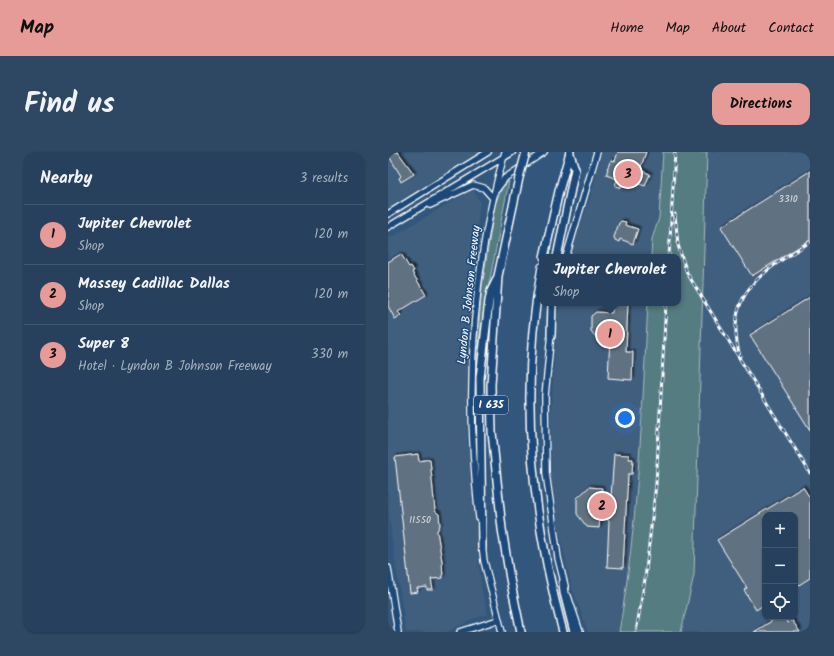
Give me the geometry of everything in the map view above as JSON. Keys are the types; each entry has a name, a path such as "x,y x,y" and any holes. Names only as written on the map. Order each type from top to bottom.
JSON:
{"highway":[{"name":"I 635","path":"522,632 510,579 502,530 492,432 491,385 498,276 526,152"},
{"path":"545,254 570,153"},
{"path":"558,254 575,169 570,153"},
{"path":"482,548 480,378 491,291 498,276"},
{"path":"539,291 531,355 530,431 542,540 552,591 563,632"},
{"path":"551,336 552,306"},
{"path":"563,583 564,593 574,632"}],"main road":[{"path":"388,214 488,152"},
{"path":"388,227 504,155 512,152"},
{"path":"420,208 473,185 484,188 492,197 505,178 544,152"},
{"path":"593,152 593,166"},
{"path":"567,254 597,152"},
{"name":"Lyndon B Johnson Freeway","path":"502,632 482,548 473,468 472,391 474,328 480,266 492,197 504,155"},
{"path":"556,306 545,396 546,473 563,583 580,632"},
{"path":"388,568 398,632"},
{"path":"460,632 498,620"}],"shaded area":[{"path":"388,152 479,152 388,208"},
{"path":"602,152 663,152 659,218 652,239 651,254 571,254 591,195"},
{"path":"698,152 810,152 810,632 648,632"},
{"path":"473,189 480,202 471,282 467,436 481,586 488,614 473,619 447,632 406,632 392,541 388,499 388,239"},
{"path":"559,306 648,306 640,446 627,590 619,632 588,632 571,585 559,530 551,480 551,411 557,318"}],"green space":[{"path":"663,152 707,152 694,575 681,632 619,632 631,550 635,509 648,306 681,306 681,254 651,254 652,239 659,218"},
{"path":"509,181 481,326 475,374 482,287 495,204 502,188"}],"building":[{"path":"388,152 398,152 414,174 401,182 399,178 401,176 390,158 388,159"},
{"path":"618,152 646,152 640,170 650,174 645,186 630,181 629,183 624,181 621,188 615,186 617,179 606,175 611,160 615,161"},
{"path":"810,171 810,240 752,276 721,227"},
{"path":"621,221 626,222 625,225 638,229 633,244 620,239 619,242 615,240 614,237"},
{"path":"401,254 409,267 411,266 414,271 412,272 426,295 398,312 401,315 395,319 388,306 388,262"},
{"path":"810,297 810,430 750,335"},
{"path":"612,306 628,306 626,352 633,352 632,380 608,378 610,337 595,336 591,331 591,316 596,312 612,313"},
{"path":"418,454 419,461 430,459 435,511 439,514 440,525 437,531 443,578 431,579 433,590 427,590 427,587 417,588 418,592 410,593 395,457"},
{"path":"614,454 629,455 629,459 633,459 632,474 628,474 623,568 607,567 609,520 600,519 599,528 587,527 577,514 577,498 589,487 602,488 601,496 611,497"},
{"path":"803,487 810,498 810,578 799,585 798,512 762,512"},
{"path":"762,512 762,606 756,610 744,590 747,588 717,540"},
{"path":"773,620 786,620 788,623 792,620 800,632 754,632"}],"railway":[{"path":"669,254 675,152"},
{"path":"675,214 678,245 681,254"},
{"path":"740,356 736,334 737,316 742,300 751,286 763,274 810,242"},
{"path":"681,254 687,273 810,473"},
{"path":"636,632 645,579 656,484 666,306"}],"place":[{"name":"Super 8","path":"628,174"},
{"name":"Jupiter Chevrolet","path":"610,334"},
{"name":"Massey Cadillac Dallas","path":"602,506"}]}
